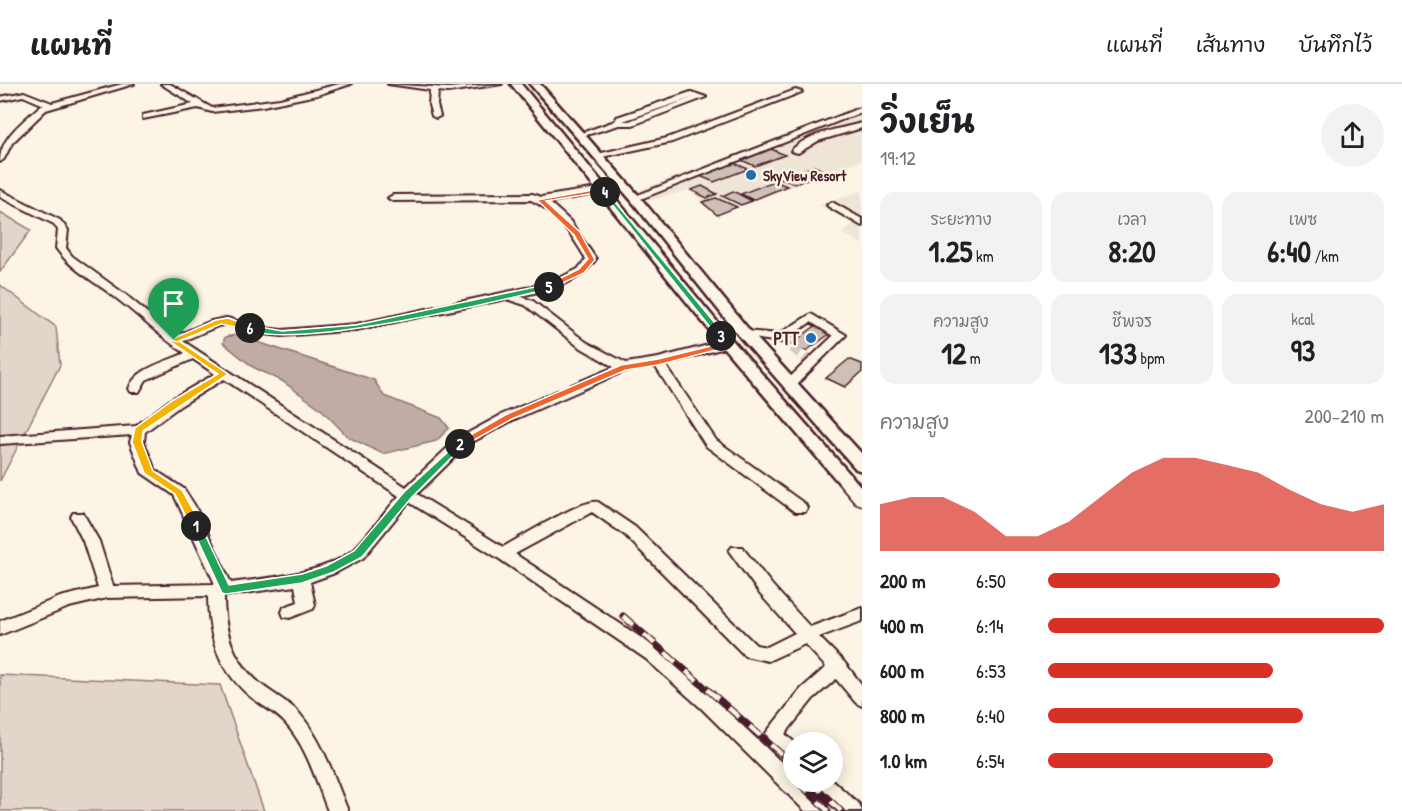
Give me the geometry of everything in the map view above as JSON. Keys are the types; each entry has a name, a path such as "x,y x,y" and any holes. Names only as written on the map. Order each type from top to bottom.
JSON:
{"main road":[{"path":"516,84 728,344 862,500"},
{"path":"535,84 635,198 745,334 862,465"}],"street":[{"path":"0,158 8,142 43,108 125,84"},
{"path":"165,84 212,110 288,99 343,85"},
{"path":"395,84 435,90 456,86 498,84"},
{"path":"435,90 433,105 436,116"},
{"path":"597,155 669,140 798,92"},
{"path":"0,99 24,94 50,105"},
{"path":"580,135 618,123 630,123 702,97 694,94 620,119 618,123"},
{"path":"146,117 201,105"},
{"path":"635,198 861,110"},
{"path":"795,151 802,144 862,125"},
{"path":"393,198 522,196 541,200 604,190"},
{"path":"0,193 57,222 63,230 61,248 68,258 178,339 194,354 503,554 652,654 707,703 819,811"},
{"path":"178,339 209,325 228,321 263,331 282,333 356,327 552,286 582,271 591,260 577,234 541,200"},
{"path":"832,205 862,223"},
{"path":"507,295 529,303 582,344 624,367"},
{"path":"745,334 781,338 811,317 840,335 789,385"},
{"path":"0,628 66,601 107,592 221,590 302,579 330,569 358,554 408,494 462,442 508,417 624,367 658,362 728,344"},
{"path":"135,389 142,377 194,354"},
{"path":"658,362 711,443 800,508"},
{"path":"0,440 139,430 175,403 224,374"},
{"path":"139,430 137,442 149,473 179,492 188,507 221,590 216,620 222,647 248,684 291,717 312,745 338,811"},
{"path":"503,554 593,506 630,531 751,651 768,654 807,635 862,614"},
{"path":"78,518 91,541 107,592"},
{"path":"737,551 772,599 837,667 862,698"},
{"path":"290,612 307,605 302,579"},
{"path":"783,744 775,733 807,694 837,667"},
{"path":"832,792 852,811"}],"shaded area":[{"name":"SkyView Resort","path":"862,106 862,160 717,215 689,190 649,201 640,190"},
{"path":"862,191 862,244 841,233 853,224 819,205"},
{"path":"0,212 31,230 0,272"},
{"path":"0,285 56,327 60,365 0,481"},
{"path":"236,335 374,380 384,396 441,418 449,428 436,441 383,454 348,437 321,409 282,381 253,367 223,343 225,337"},
{"path":"0,675 220,685 264,811 0,811"}],"building":[{"path":"771,149 785,155 755,166 741,160"},
{"path":"734,163 748,169 714,182 700,176"},
{"path":"814,166 826,172 794,184 781,178"},
{"path":"774,181 787,186 753,200 741,194"},
{"path":"702,186 717,194 707,198 691,190"},
{"path":"733,191 752,201 741,205 722,196"},
{"path":"716,198 737,207 717,215 702,202"},
{"name":"PTT","path":"815,326 831,333 806,351 791,344"},
{"path":"849,359 862,364 862,372 845,387 826,378"}],"tunnel":[{"path":"781,338 810,362"}],"railway":[{"path":"623,616 783,755"},
{"path":"808,792 828,811"},
{"path":"821,792 841,811"}],"place":[{"name":"SkyView Resort","path":"751,175"},
{"name":"PTT","path":"811,338"}],"route":[{"path":"604,190 728,344 658,362 624,367 508,417 462,442 408,494 358,554 330,569 302,579 226,590 179,492 149,473 137,442 139,430 175,403 224,374 174,340 219,321 282,333 356,327 552,286 582,271 591,260 577,234 541,200 604,190"}]}
